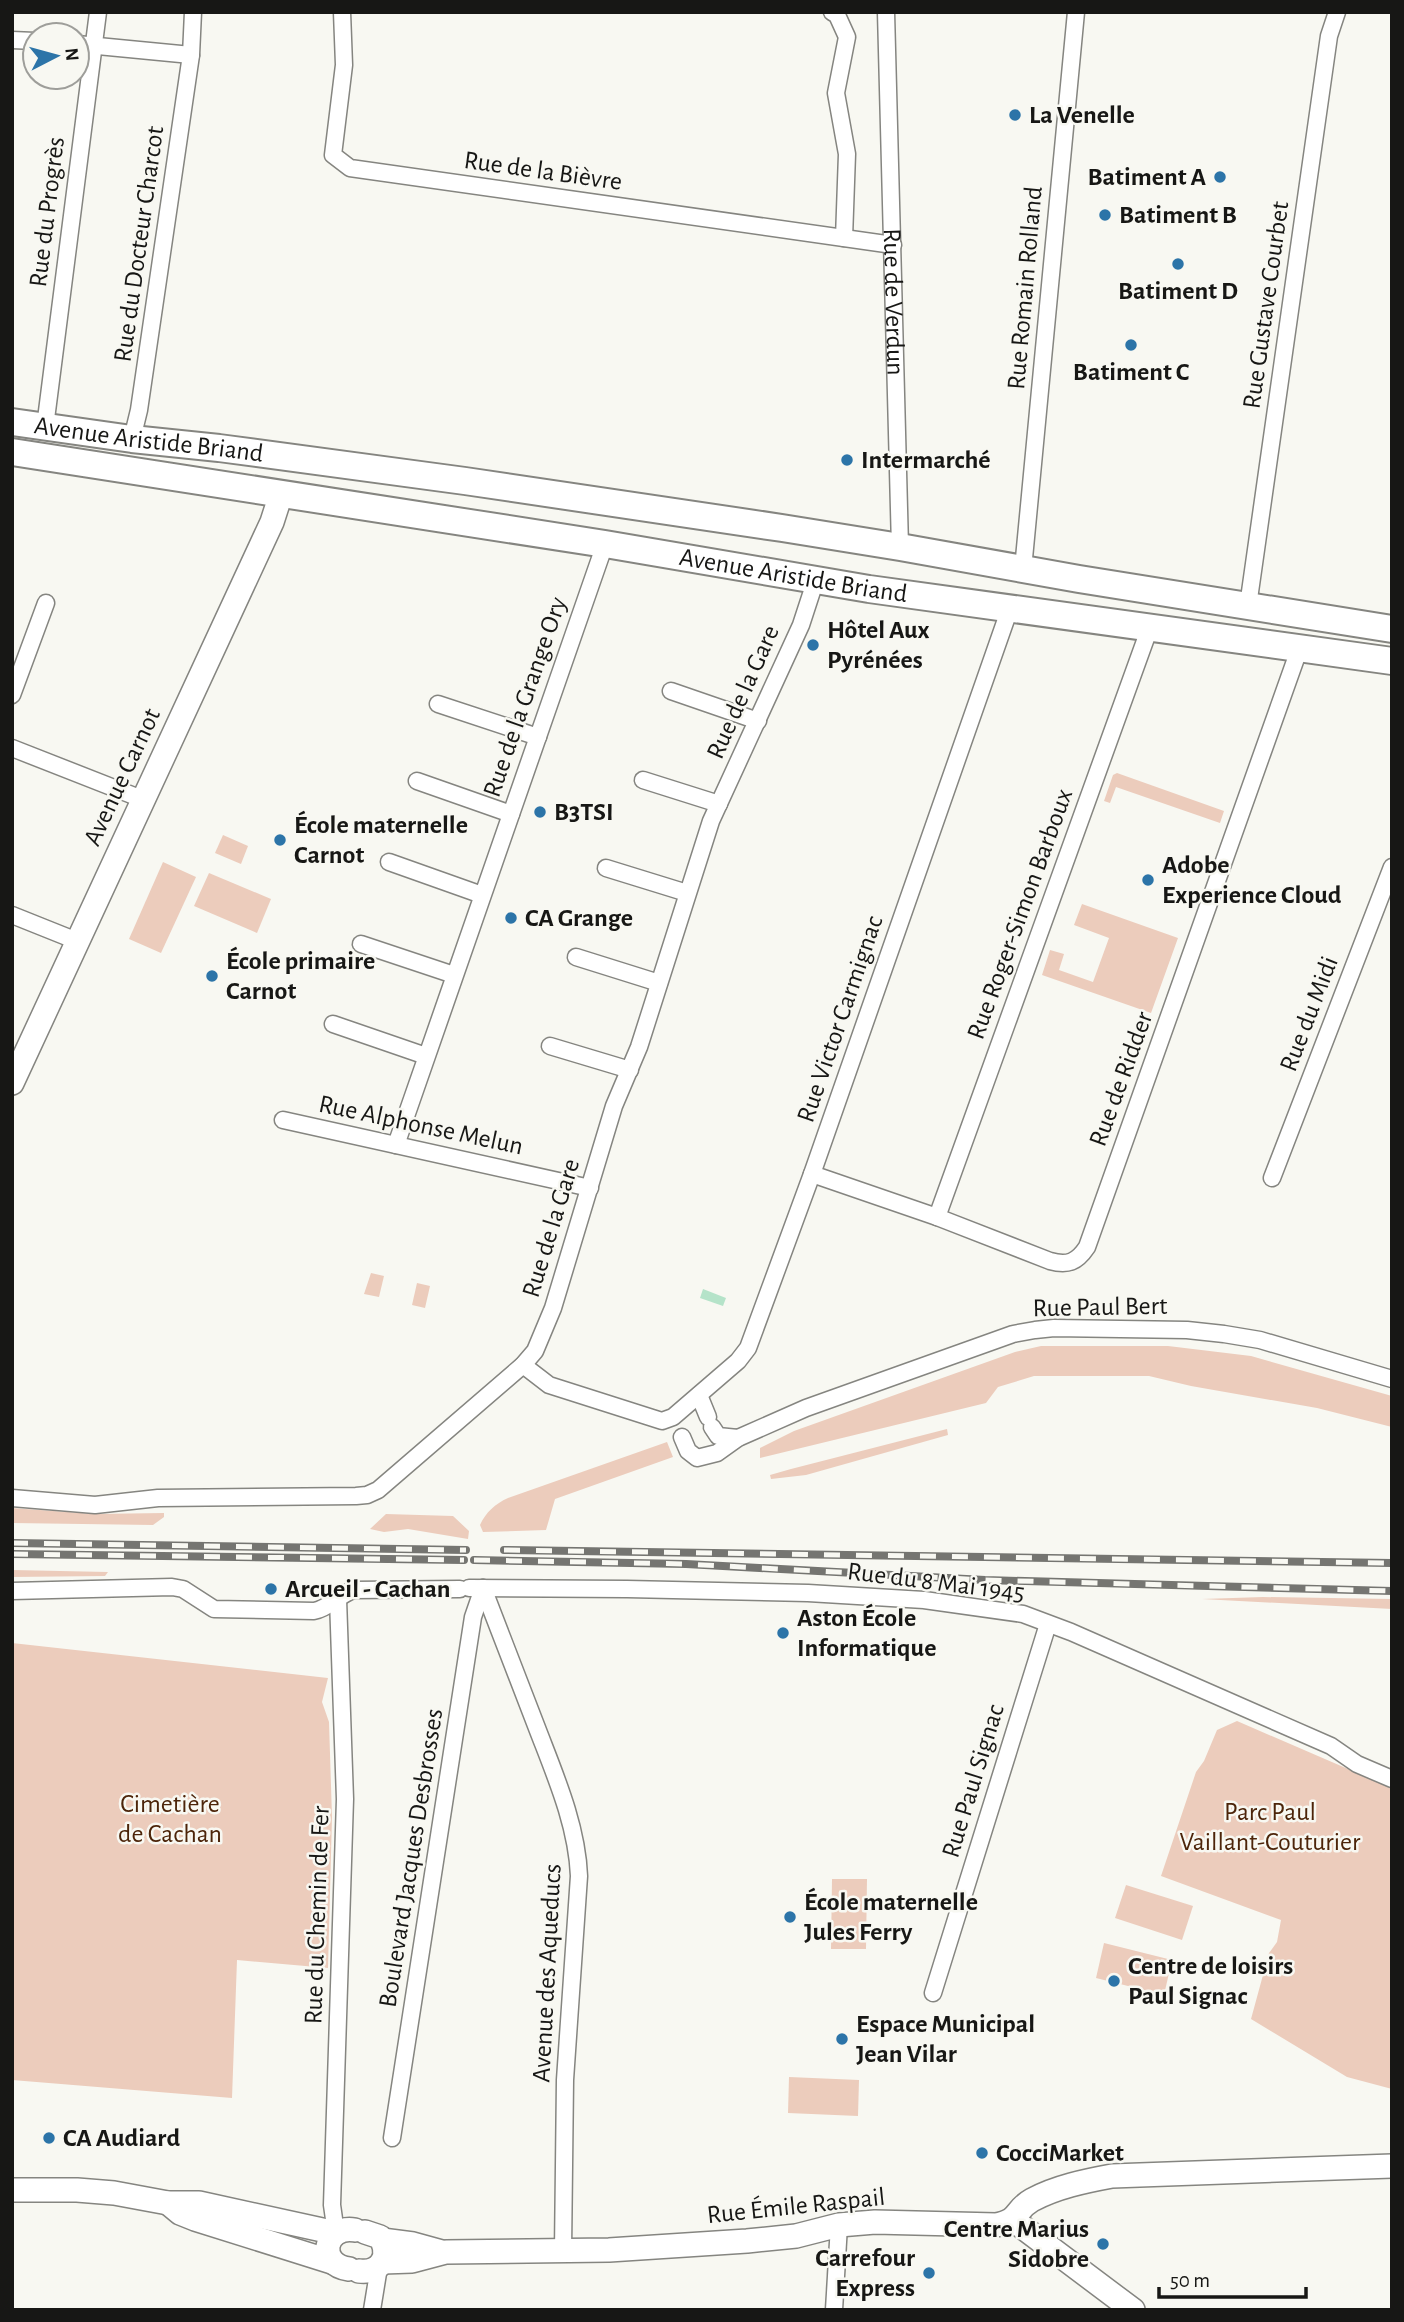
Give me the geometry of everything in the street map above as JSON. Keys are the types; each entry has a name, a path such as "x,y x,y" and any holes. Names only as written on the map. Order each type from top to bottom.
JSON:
{"main road":[{"name":"Avenue Aristide Briand","path":"12,422 465,481 900,547 1392,629"},
{"name":"Avenue Aristide Briand","path":"12,452 605,544 890,592 1392,661"},
{"name":"Avenue Aristide Briand","path":"281,494 287,457"},
{"name":"Rue de Verdun","path":"890,592 900,547"}],"street":[{"name":"Rue du Progrès","path":"91,28 97,12"},
{"name":"Rue du Docteur Charcot","path":"132,439 139,410 191,55 193,12"},
{"name":"Rue de la Bièvre","path":"342,12 344,65 333,155 350,168 893,245"},
{"path":"832,12 837,15 847,37 836,93 847,154 844,238"},
{"name":"Rue de Verdun","path":"887,12 900,547"},
{"name":"Rue Romain Rolland","path":"1023,569 1076,12"},
{"name":"Rue Gustave Courbet","path":"1248,606 1329,36 1337,12"},
{"path":"91,46 191,55"},
{"name":"Rue du Progrès","path":"45,427 80,91"},
{"name":"Avenue Carnot","path":"12,1083 268,528 281,494"},
{"name":"Rue de la Grange Ory","path":"396,1145 605,544"},
{"name":"Rue de la Gare","path":"12,1498 95,1505 158,1498 367,1495 378,1490 523,1365 535,1351 553,1308 614,1107 630,1070 711,821 801,625 816,579"},
{"path":"12,695 47,603"},
{"name":"Rue Victor Carmignac","path":"677,1427 699,1395 738,1361 748,1348 812,1174 1010,608"},
{"name":"Rue Roger-Simon Barboux","path":"937,1217 1150,627"},
{"name":"Rue de Ridder","path":"812,1174 937,1217 1057,1263 1074,1262 1087,1247 1300,647"},
{"path":"671,691 758,721"},
{"path":"438,704 538,737"},
{"path":"12,748 142,799"},
{"path":"643,780 719,804"},
{"path":"417,781 510,814"},
{"path":"388,862 482,895"},
{"name":"Rue du Midi","path":"1272,1178 1392,867"},
{"path":"606,868 687,893"},
{"path":"12,915 77,941"},
{"path":"361,944 454,975"},
{"path":"576,957 659,983"},
{"path":"333,1024 426,1056"},
{"path":"550,1046 630,1070"},
{"name":"Rue Alphonse Melun","path":"283,1120 590,1188"},
{"name":"Rue Paul Bert","path":"677,1427 688,1451 696,1458 717,1453 738,1438 806,1408 1013,1334 1035,1330 1187,1330 1224,1334 1260,1340 1392,1379"},
{"path":"523,1365 549,1385 677,1427"},
{"path":"699,1395 718,1436 738,1438"},
{"name":"Rue du 8 Mai 1945","path":"12,1591 172,1587 183,1589 214,1609 314,1611 354,1590 471,1588 796,1593 925,1600 1023,1614 1331,1746 1357,1764 1392,1779"},
{"name":"Boulevard Jacques Desbrosses","path":"392,2138 471,1631 471,1588"},
{"name":"Avenue des Aqueducs","path":"471,1588 548,1758 574,1831 577,1851 579,1876 565,2080 563,2251"},
{"name":"Rue du Chemin de Fer","path":"338,1599 345,1799 332,2205 360,2252 372,2310"},
{"name":"Rue Paul Signac","path":"933,1993 1048,1624"},
{"path":"1133,2310 1013,2220 1029,2202 1044,2195 1071,2185 1112,2176 1392,2166"},
{"name":"Rue Émile Raspail","path":"12,2190 114,2193 169,2203 180,2213 195,2219 360,2252 413,2244 446,2252 621,2250 796,2236 839,2225 883,2222 985,2226 1013,2220"},
{"path":"834,2310 839,2225"}],"green space":[{"path":"1117,773 1224,811 1220,823 1116,787 1110,803 1104,801 1113,775"},
{"path":"223,835 248,846 241,864 215,853"},
{"path":"163,862 196,877 161,953 129,939"},
{"path":"209,873 271,899 257,933 194,906"},
{"path":"1082,904 1178,938 1151,1013 1042,975 1050,950 1064,954 1059,970 1093,982 1109,938 1074,925"},
{"path":"371,1273 384,1276 379,1297 364,1294"},
{"path":"417,1283 430,1286 425,1308 412,1305"},
{"path":"1041,1346 1168,1346 1251,1356 1392,1396 1392,1427 1317,1408 1149,1376 1034,1376 998,1387 986,1403 760,1458 760,1448 794,1431 1015,1352"},
{"path":"947,1429 948,1435 806,1475 771,1479 770,1475 791,1469"},
{"path":"667,1442 673,1457 555,1499 546,1530 483,1532 480,1525 485,1516 508,1498"},
{"path":"12,1508 95,1514 164,1513 164,1517 153,1525 12,1523"},
{"path":"386,1514 453,1516 469,1531 468,1539 408,1529 384,1532 370,1529"},
{"path":"12,1570 108,1572 105,1576 12,1577"},
{"path":"1202,1599 1392,1599 1392,1609"},
{"name":"Cimetière de Cachan","path":"12,1643 328,1678 322,1702 329,1722 332,1817 328,1968 237,1960 232,2098 12,2080"},
{"name":"Parc Paul Vaillant-Couturier","path":"1237,1721 1392,1788 1392,2089 1347,2077 1251,2019 1269,1953 1277,1942 1281,1920 1161,1876 1196,1772 1204,1761 1217,1730"},
{"path":"832,1879 867,1879 866,1949 831,1949"},
{"path":"1126,1885 1193,1906 1182,1940 1115,1918"},
{"path":"1104,1943 1172,1960 1164,1995 1096,1978"},
{"path":"789,2077 859,2080 858,2116 788,2113"}],"shaded area":[{"path":"703,1289 726,1298 723,1306 700,1298"}],"railway":[{"path":"12,1543 466,1550"},
{"path":"504,1550 1392,1563"},
{"path":"12,1554 464,1560"},
{"path":"474,1560 686,1564 985,1580 1392,1591"}],"place":[{"name":"La Venelle","path":"1015,115"},
{"name":"Batiment A","path":"1220,177"},
{"name":"Batiment B","path":"1105,215"},
{"name":"Batiment D","path":"1178,264"},
{"name":"Batiment C","path":"1131,345"},
{"name":"Intermarché","path":"847,460"},
{"name":"Hôtel Aux Pyrénées","path":"813,645"},
{"name":"B3TSI","path":"540,812"},
{"name":"École maternelle Carnot","path":"280,840"},
{"name":"Adobe Experience Cloud","path":"1148,880"},
{"name":"CA Grange","path":"511,918"},
{"name":"École primaire Carnot","path":"212,976"},
{"name":"Arcueil - Cachan","path":"271,1589"},
{"name":"Aston École Informatique","path":"783,1633"},
{"name":"École maternelle Jules Ferry","path":"790,1917"},
{"name":"Centre de loisirs Paul Signac","path":"1114,1981"},
{"name":"Espace Municipal Jean Vilar","path":"842,2039"},
{"name":"CA Audiard","path":"49,2138"},
{"name":"CocciMarket","path":"982,2153"},
{"name":"Centre Marius Sidobre","path":"1103,2244"},
{"name":"Carrefour Express","path":"929,2273"}]}
